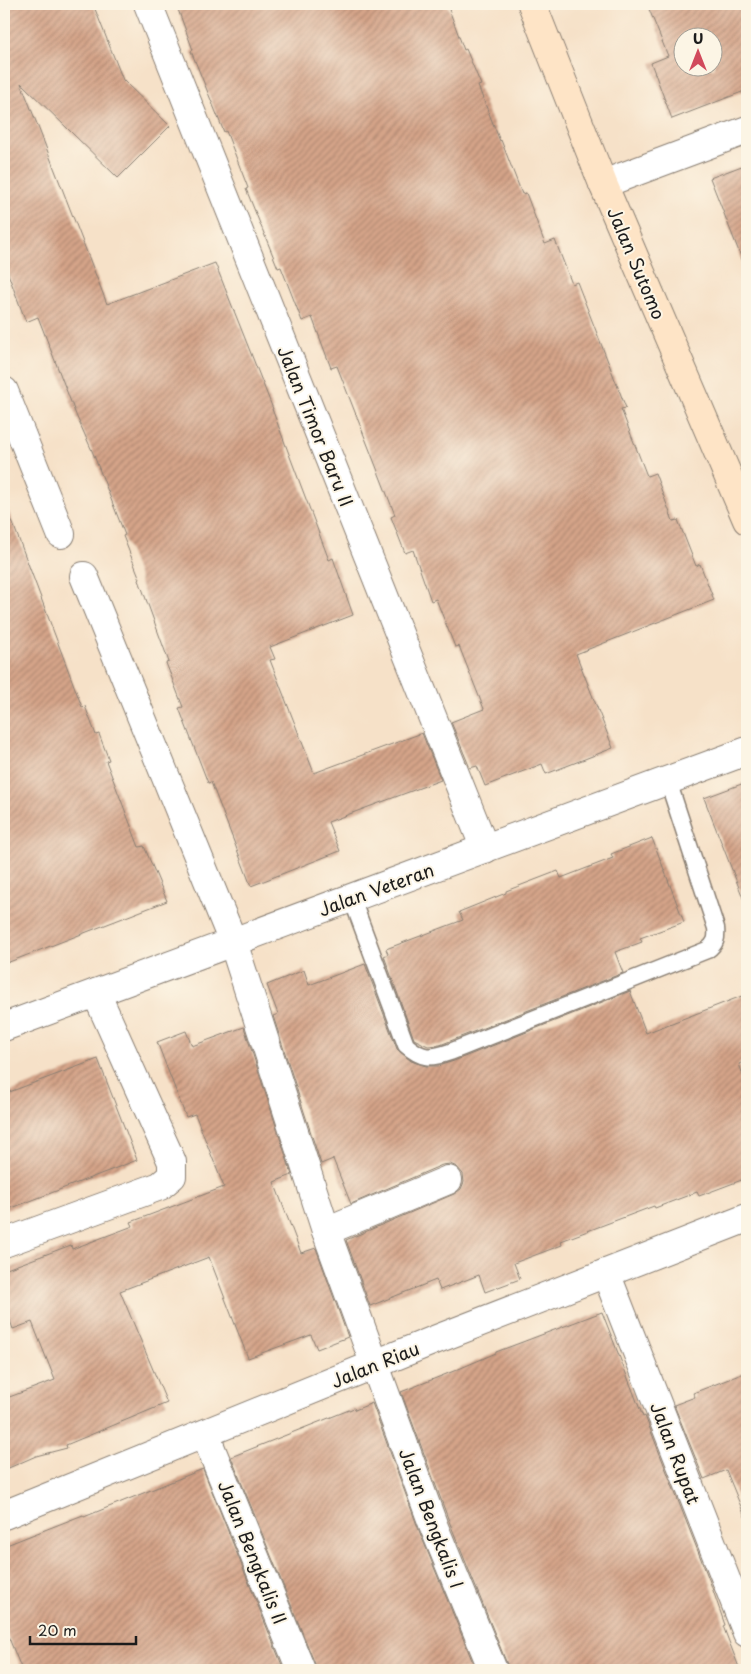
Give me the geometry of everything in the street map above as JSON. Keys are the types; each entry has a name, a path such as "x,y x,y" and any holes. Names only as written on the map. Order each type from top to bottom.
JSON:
{"main road":[{"name":"Jalan Sutomo","path":"532,4 603,184 747,520"}],"street":[{"name":"Jalan Timor Baru II","path":"148,4 485,849"},
{"path":"603,184 747,130"},
{"path":"4,391 61,534"},
{"name":"Jalan Bengkalis I","path":"84,576 232,942 326,1231 434,1527 492,1670"},
{"name":"Jalan Veteran","path":"4,1027 747,750"},
{"path":"4,1243 160,1186 172,1176 172,1162 96,993"},
{"path":"326,1231 448,1180"},
{"name":"Jalan Riau","path":"4,1515 375,1364 747,1218"},
{"name":"Jalan Rupat","path":"606,1273 747,1633"},
{"name":"Jalan Bengkalis II","path":"205,1434 301,1670"}],"lane":[{"path":"352,898 406,1045 417,1055 433,1058 450,1052 707,950 716,942 716,928 668,781"}],"building":[{"path":"4,4 93,4 123,80 170,126 118,178 21,83 107,304 215,263 273,409 329,560 333,558 353,615 270,647 275,659 270,660 314,773 422,733 441,780 328,822 340,851 251,886 211,782 208,783 179,708 183,707 166,663 169,662 123,536 125,535 93,453 76,415 38,317 26,322 4,263"},
{"path":"176,4 447,4 464,50 466,49 481,85 478,86 500,141 522,194 526,193 545,244 555,240 572,284 577,282 626,408 621,409 647,476 655,473 673,521 678,520 696,566 700,564 714,600 576,654 613,748 546,774 542,764 485,786 477,766 470,768 451,722 484,709 459,646 455,647 436,599 431,601 413,550 405,553 391,517 395,515 337,366 331,368 312,317 302,321 281,267 278,268 246,189 248,188 226,131 224,132 191,51 193,50"},
{"path":"647,4 747,4 747,90 672,119 651,63 668,56"},
{"path":"747,164 747,267 745,267 710,178"},
{"path":"6,505 82,707 85,706 96,735 99,734 109,760 106,761 139,847 144,846 167,901 4,964 4,506"},
{"path":"747,782 747,902 745,903 704,798"},
{"path":"652,838 684,922 640,938 642,942 615,952 623,973 440,1045 428,1046 414,1039 384,956 388,954 386,949 463,920 459,912 506,893 506,891 558,871 561,878 613,858 611,854"},
{"path":"365,964 397,1049 411,1061 426,1066 438,1066 454,1061 630,991 646,1033 747,994 747,1060 739,1064 747,1086 747,1178 699,1196 697,1192 655,1208 654,1206 561,1241 562,1245 514,1263 520,1279 485,1292 479,1275 440,1290 436,1280 370,1306 346,1240 454,1194 461,1189 464,1182 463,1174 457,1167 450,1164 442,1165 351,1204 333,1159 321,1164 273,1016 278,1014 267,985 304,970 309,985"},
{"path":"244,1027 292,1175 274,1182 301,1253 316,1248 348,1337 317,1349 311,1335 248,1358 209,1257 120,1291 167,1403 66,1445 67,1448 36,1456 4,1470 4,1399 55,1380 32,1322 13,1329 4,1304 4,1270 71,1245 72,1249 133,1226 131,1222 224,1187 195,1114 186,1117 157,1042 186,1031 192,1046"},
{"path":"98,1059 137,1160 4,1211 4,1094"},
{"path":"602,1312 710,1582 725,1625 723,1626 740,1670 508,1670 449,1521 401,1392 496,1352"},
{"path":"747,1372 746,1519 726,1470 704,1479 674,1405 695,1397 693,1393"},
{"path":"372,1403 420,1533 476,1670 316,1670 231,1457 354,1408 355,1410"},
{"path":"203,1469 284,1670 22,1670 4,1626 4,1546 83,1515 84,1517"}]}
